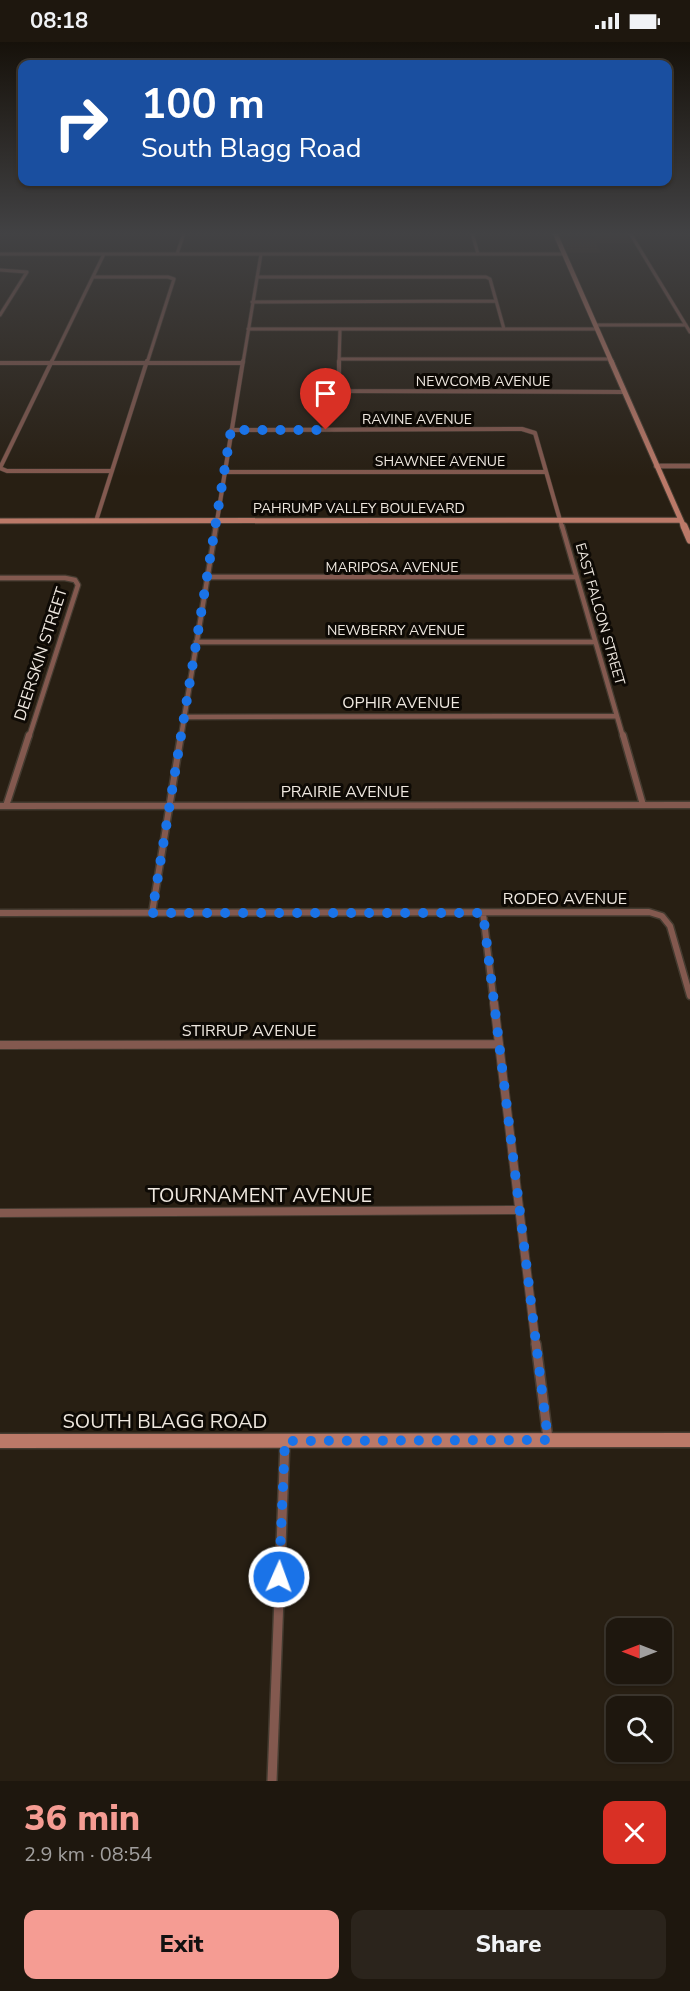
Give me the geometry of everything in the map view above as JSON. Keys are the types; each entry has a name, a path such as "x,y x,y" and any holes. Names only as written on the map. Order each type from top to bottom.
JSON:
{"main road":[{"path":"590,314 690,540"},
{"name":"PAHRUMP VALLEY BOULEVARD","path":"0,521 681,520"},
{"name":"SOUTH BLAGG ROAD","path":"0,1441 690,1440"}],"street":[{"path":"75,314 0,468 2,470 112,471"},
{"path":"96,521 163,314"},
{"path":"152,913 250,314"},
{"path":"500,314 504,329"},
{"path":"248,329 504,329 688,325 690,332"},
{"path":"339,329 339,359 610,359"},
{"name":"NEWCOMB AVENUE","path":"339,359 339,388 341,391 624,392"},
{"path":"0,363 242,363"},
{"name":"RAVINE AVENUE","path":"231,430 531,430"},
{"name":"EAST FALCON STREET","path":"531,430 535,433 643,805"},
{"path":"657,466 690,466"},
{"name":"SHAWNEE AVENUE","path":"225,472 546,472"},
{"name":"MARIPOSA AVENUE","path":"207,577 576,577"},
{"name":"DEERSKIN STREET","path":"0,578 65,578 75,580 78,585 3,806"},
{"name":"NEWBERRY AVENUE","path":"196,642 595,642"},
{"name":"OPHIR AVENUE","path":"184,717 617,716"},
{"name":"PRAIRIE AVENUE","path":"3,806 690,805"},
{"name":"RODEO AVENUE","path":"0,913 638,912 662,916 670,926 690,996"},
{"path":"483,913 548,1440"},
{"name":"STIRRUP AVENUE","path":"0,1045 499,1044"},
{"name":"TOURNAMENT AVENUE","path":"0,1213 520,1210"},
{"path":"272,1781 285,1441"}],"route":[{"path":"279,1577 285,1441 548,1440 483,913 152,913 231,430 326,430"}]}
